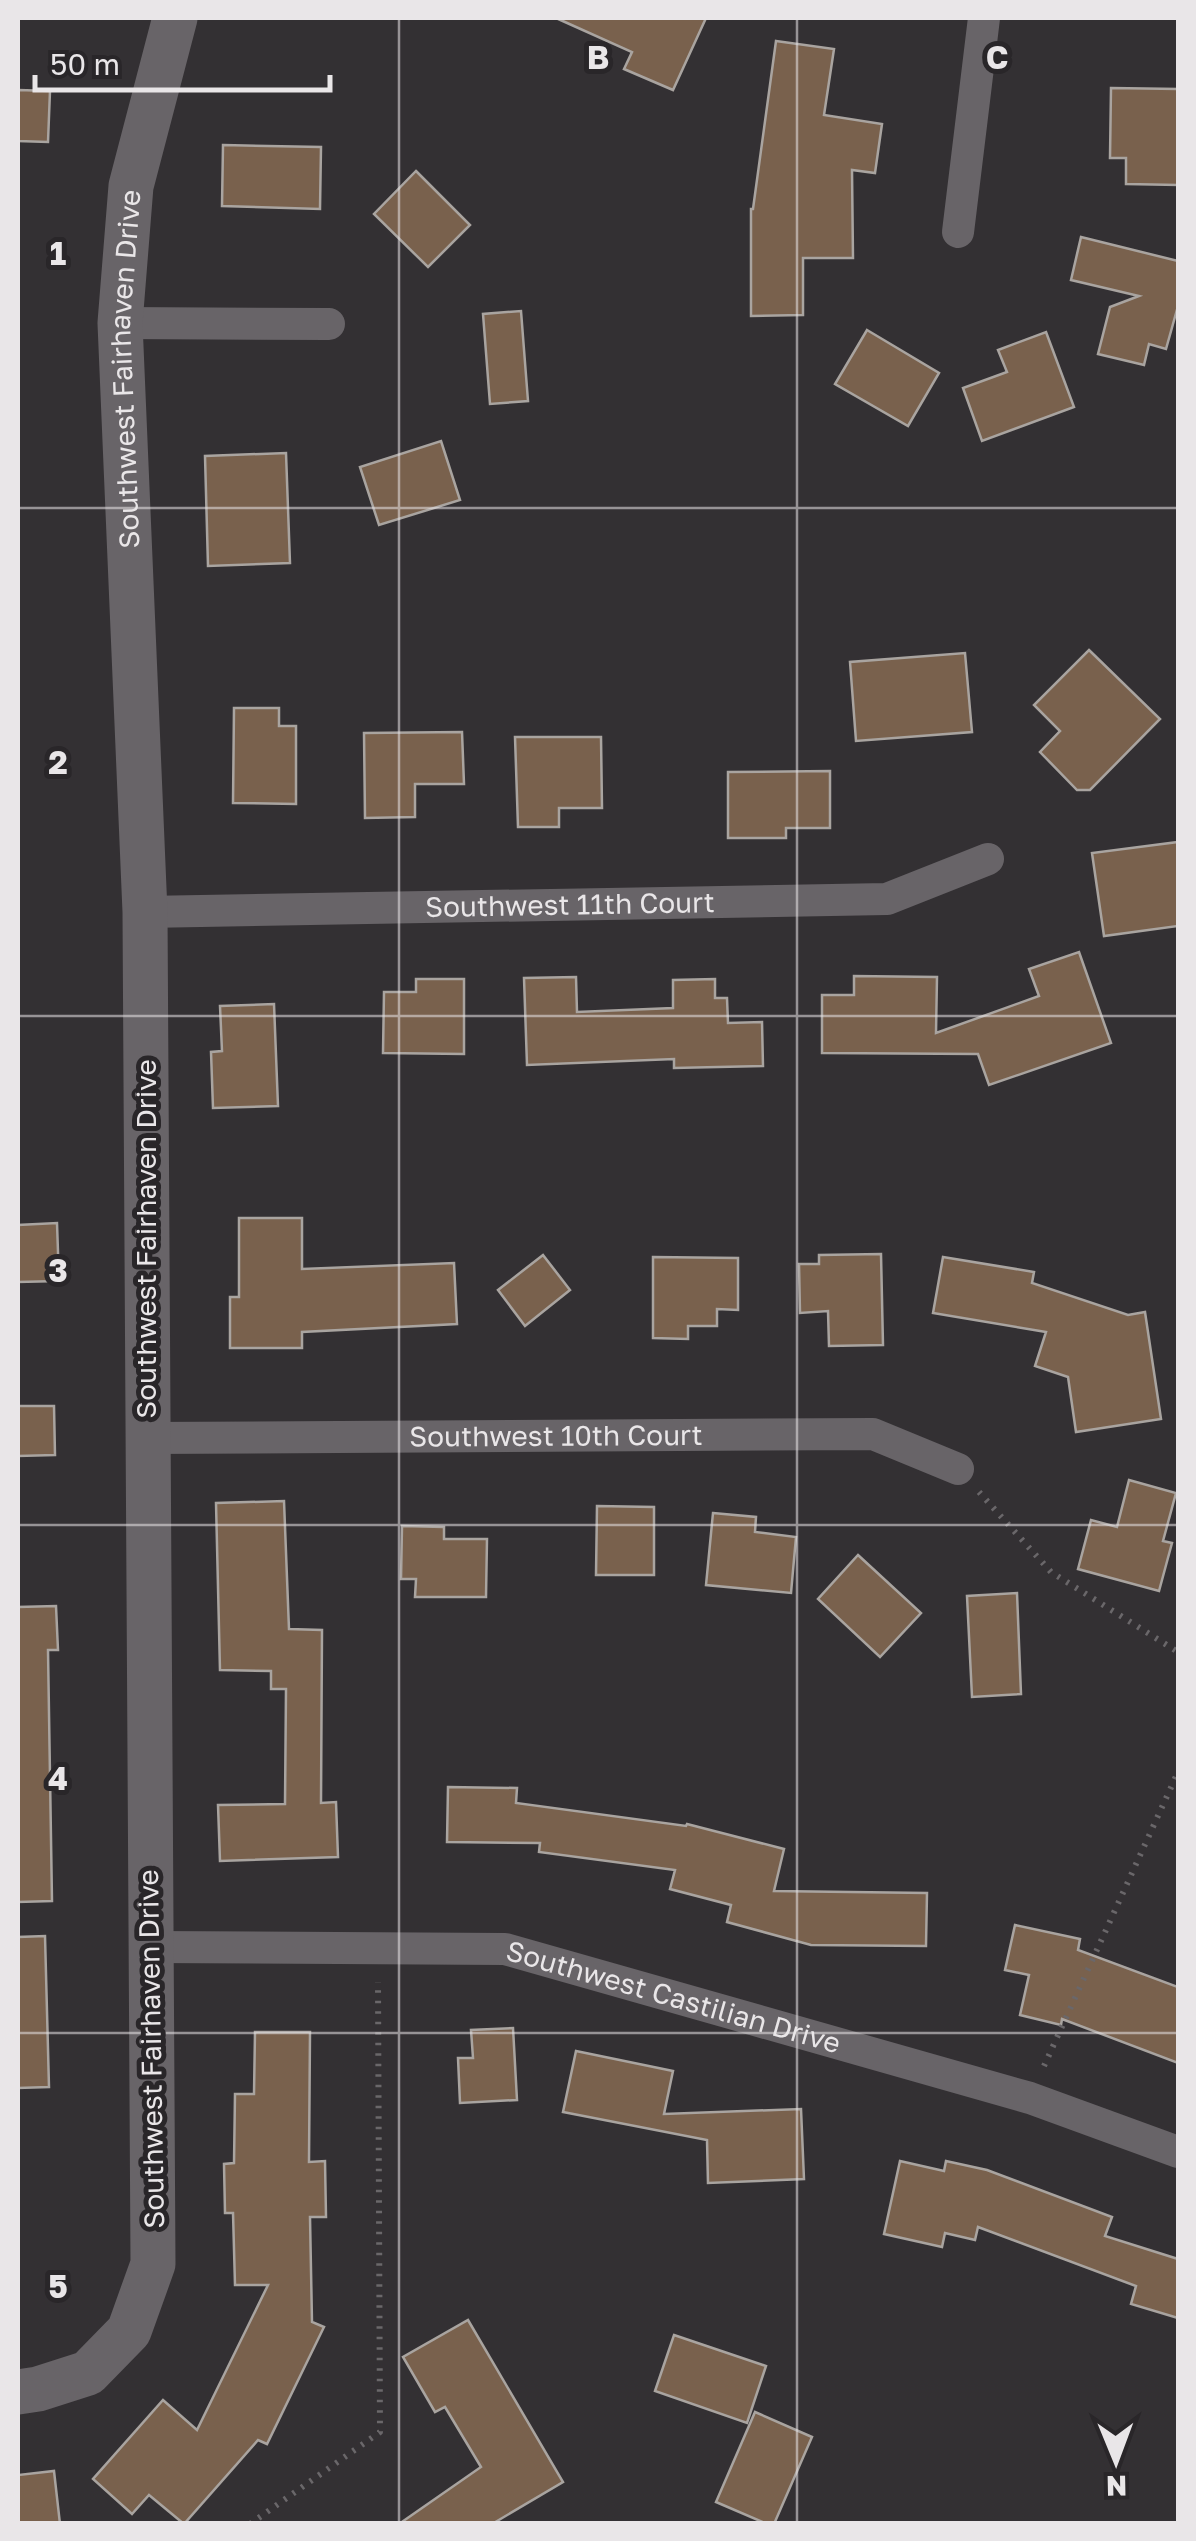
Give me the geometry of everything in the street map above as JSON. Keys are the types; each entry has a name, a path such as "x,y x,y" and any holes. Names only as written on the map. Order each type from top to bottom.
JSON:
{"street":[{"name":"Southwest Fairhaven Drive","path":"18,2392 88,2373 129,2331 153,2264 145,912 120,323 130,186 176,18"},
{"path":"958,232 984,18"},
{"path":"120,323 330,324"},
{"name":"Southwest 11th Court","path":"145,912 887,899 988,860"},
{"name":"Southwest 10th Court","path":"146,1438 873,1434 958,1469"},
{"name":"Southwest Castilian Drive","path":"150,1947 505,1949 1030,2098 1178,2152"}],"path":[{"path":"958,1469 1051,1572 1178,1652"},
{"path":"1030,2098 1178,1772"},
{"path":"250,2524 380,2432 378,1950"}],"building":[{"path":"556,18 706,18 673,90 624,69 632,52"},
{"path":"776,41 834,49 824,115 882,124 875,173 852,170 853,258 803,258 803,315 751,316 751,209"},
{"path":"1111,88 1178,89 1178,185 1126,184 1126,158 1110,158"},
{"path":"18,90 50,91 48,142 18,141"},
{"path":"223,145 321,147 320,209 222,206"},
{"path":"416,171 470,225 428,267 374,214"},
{"path":"1081,237 1178,261 1178,306 1166,349 1149,344 1144,365 1098,354 1110,307 1139,296 1071,280"},
{"path":"521,311 528,401 490,404 483,314"},
{"path":"867,330 939,373 908,426 835,384"},
{"path":"1046,332 1074,407 982,441 963,388 1007,372 998,350"},
{"path":"441,441 460,500 379,525 360,467"},
{"path":"286,453 290,563 208,566 205,456"},
{"path":"1089,650 1160,719 1090,790 1077,790 1040,752 1060,731 1034,705"},
{"path":"965,653 972,732 856,741 850,662"},
{"path":"234,708 279,708 279,726 296,726 296,804 233,803"},
{"path":"462,732 464,784 415,784 415,817 365,818 364,733"},
{"path":"515,737 601,737 602,808 559,808 559,827 518,827"},
{"path":"830,771 830,828 786,828 786,838 728,838 728,772"},
{"path":"1178,842 1178,926 1104,936 1092,853"},
{"path":"1079,952 1111,1043 989,1085 978,1054 822,1053 822,995 854,995 854,976 937,977 936,1033 1039,996 1029,969"},
{"path":"576,977 577,1012 673,1008 673,980 715,979 715,998 727,998 728,1023 762,1022 763,1066 674,1068 674,1059 527,1065 524,978"},
{"path":"416,979 464,979 464,1054 383,1053 384,992 416,992"},
{"path":"274,1004 278,1106 213,1108 211,1052 222,1051 220,1006"},
{"path":"239,1218 302,1218 302,1269 454,1263 457,1324 302,1332 302,1348 230,1348 230,1297 239,1297"},
{"path":"57,1223 59,1281 18,1282 18,1225"},
{"path":"881,1254 883,1345 829,1346 828,1311 800,1313 799,1264 819,1264 819,1255"},
{"path":"543,1255 570,1290 525,1326 498,1290"},
{"path":"653,1257 738,1258 738,1310 717,1309 717,1326 688,1326 688,1339 653,1338"},
{"path":"943,1257 1034,1272 1032,1283 1128,1315 1145,1312 1161,1419 1076,1432 1068,1377 1035,1366 1046,1332 933,1313"},
{"path":"18,1406 54,1406 55,1455 18,1456"},
{"path":"1129,1480 1176,1493 1163,1541 1172,1543 1159,1591 1078,1569 1091,1520 1117,1527"},
{"path":"284,1501 289,1629 322,1630 321,1803 336,1802 338,1857 220,1861 218,1805 285,1804 286,1689 271,1689 271,1671 220,1670 216,1503"},
{"path":"597,1506 654,1507 654,1575 596,1575"},
{"path":"713,1513 756,1517 755,1532 796,1537 791,1593 706,1585"},
{"path":"402,1526 444,1527 444,1539 487,1539 486,1597 415,1597 416,1579 401,1579"},
{"path":"858,1555 921,1613 880,1657 818,1599"},
{"path":"1017,1593 1021,1694 972,1697 967,1596"},
{"path":"56,1606 58,1650 48,1650 52,1901 18,1902 18,1607"},
{"path":"448,1787 517,1788 516,1803 687,1824 784,1849 774,1891 927,1893 926,1946 811,1945 727,1922 731,1905 670,1889 675,1870 539,1852 540,1843 447,1842"},
{"path":"1015,1925 1080,1939 1078,1950 1178,1987 1178,2063 1062,2019 1061,2025 1020,2015 1029,1975 1005,1970"},
{"path":"45,1936 49,2087 18,2088 18,1937"},
{"path":"513,2028 517,2100 460,2103 458,2058 473,2058 471,2030"},
{"path":"255,2032 310,2032 309,2162 325,2161 326,2217 310,2217 312,2322 324,2327 267,2444 258,2440 184,2524 149,2495 132,2514 93,2479 163,2400 197,2430 268,2285 235,2285 233,2213 225,2213 224,2164 234,2163 235,2094 254,2094"},
{"path":"576,2051 673,2071 664,2114 801,2109 804,2179 708,2183 707,2140 563,2112"},
{"path":"900,2161 944,2171 946,2161 987,2170 1112,2217 1105,2236 1178,2259 1178,2318 1131,2304 1136,2286 978,2227 975,2240 945,2233 942,2247 884,2234"},
{"path":"468,2320 563,2482 492,2524 399,2524 481,2467 445,2407 435,2412 403,2357"},
{"path":"674,2335 766,2366 747,2423 655,2391"},
{"path":"755,2412 812,2437 774,2524 716,2502"},
{"path":"54,2471 60,2524 18,2524 18,2475"}]}
